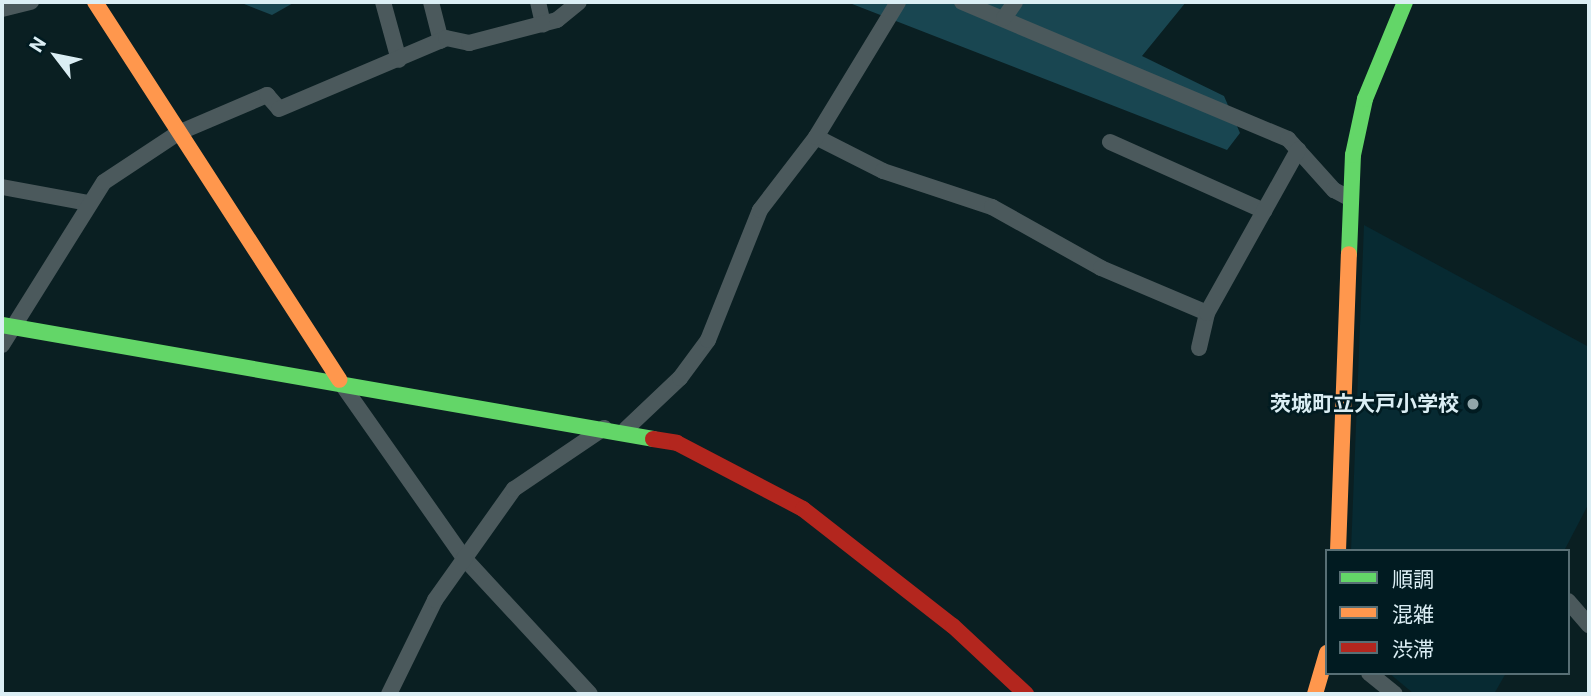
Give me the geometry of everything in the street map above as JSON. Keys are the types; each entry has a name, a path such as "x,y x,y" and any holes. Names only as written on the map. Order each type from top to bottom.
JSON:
{"street":[{"path":"2,9 32,2"},
{"path":"95,2 340,380 464,558 590,694"},
{"path":"383,2 399,60"},
{"path":"431,2 441,41"},
{"path":"538,2 543,24"},
{"path":"2,345 7,326 104,182 178,133 267,95 279,109 441,41 469,43 543,24 579,2"},
{"path":"626,429 680,378 708,340 760,211 816,137 898,2"},
{"path":"962,2 1276,133 1298,150 1334,190 1351,199"},
{"path":"1004,18 1014,2"},
{"path":"1338,549 1351,199 1356,133 1405,2"},
{"path":"816,137 883,171 992,207 1101,268 1207,313"},
{"path":"1110,142 1264,211"},
{"path":"1199,348 1207,313 1298,150"},
{"path":"2,187 88,203"},
{"path":"7,326 626,429 719,460 803,509 953,626 1026,694"},
{"path":"389,694 435,600 514,489 606,426"},
{"path":"1570,603 1589,625"},
{"path":"1315,694 1325,660"},
{"path":"1371,675 1395,694"}],"shaded area":[{"path":"239,2 295,2 272,15"},
{"path":"847,2 1186,2 1142,56 1224,96 1240,133 1227,150"},
{"name":"茨城町立大戸小学校","path":"1364,225 1589,347 1589,503 1565,549 1351,549"},
{"path":"1391,675 1505,675 1494,694 1414,694"}],"traffic: fast":[{"path":"1349,254 1353,155 1365,99 1405,2"},
{"path":"2,325 653,439"}],"traffic: slow":[{"path":"95,2 340,380"},
{"path":"1338,549 1349,254"},
{"path":"1315,694 1325,660"}],"traffic: jam":[{"path":"653,439 677,443 803,509 953,626 1026,694"}],"place":[{"name":"茨城町立大戸小学校","path":"1473,404"}]}
